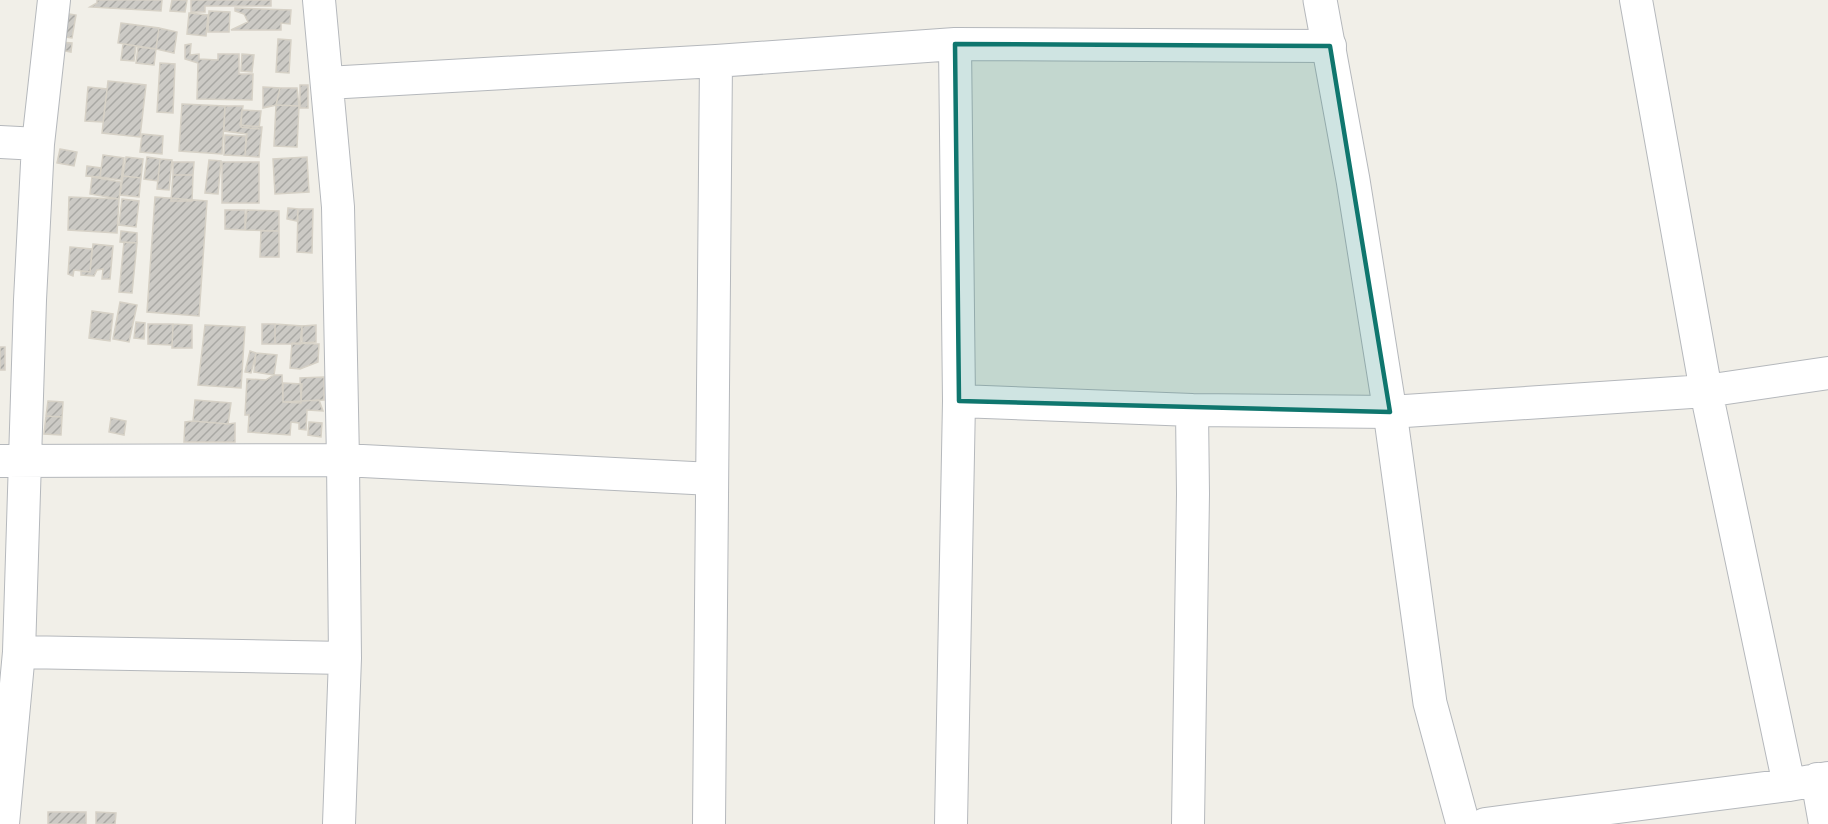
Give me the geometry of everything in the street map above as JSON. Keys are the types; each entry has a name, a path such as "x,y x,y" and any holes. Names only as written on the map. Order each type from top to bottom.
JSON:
{"street":[{"path":"3,824 20,652 13,461 30,300 38,144 54,0"},
{"path":"318,0 338,207 345,658 339,824"},
{"path":"1320,0 1330,46 1390,412 1430,703 1463,824"},
{"path":"1636,0 1706,391 1811,780 1825,824"},
{"path":"327,83 716,61 955,44 1330,46"},
{"path":"951,824 959,401 955,44"},
{"path":"709,824 716,61"},
{"path":"0,142 38,144"},
{"path":"959,401 1192,410 1390,412 1706,391 1828,374"},
{"path":"1188,824 1193,494 1192,410"},
{"path":"13,461 343,460 712,479"},
{"path":"20,652 345,658"},
{"path":"1485,824 1811,780"}],"highlighted area":[{"path":"955,44 1330,46 1390,412 959,401"}],"building":[{"path":"97,0 162,0 161,11 90,7 97,3"},
{"path":"172,0 187,0 185,12 170,11"},
{"path":"191,0 271,0 271,6 205,6 205,12 191,12"},
{"path":"235,8 291,10 290,24 281,23 281,30 231,30 248,22 244,14 235,11"},
{"path":"209,11 230,12 229,32 208,32"},
{"path":"63,13 76,15 72,38 58,36"},
{"path":"189,13 208,15 206,36 187,34"},
{"path":"121,23 159,28 156,49 118,43"},
{"path":"159,28 177,32 174,53 156,49"},
{"path":"278,39 291,40 289,73 276,72"},
{"path":"59,42 72,43 71,52 55,49"},
{"path":"123,44 136,46 134,61 121,60"},
{"path":"191,44 190,55 199,54 199,59 218,60 218,54 239,54 239,74 253,74 252,100 197,99 198,63 185,59 185,45"},
{"path":"138,47 156,49 154,65 136,63"},
{"path":"242,54 254,55 252,72 241,71"},
{"path":"160,63 175,64 173,113 157,112"},
{"path":"108,81 146,85 140,137 102,133"},
{"path":"300,85 308,85 308,108 300,108"},
{"path":"88,87 107,89 103,122 85,121"},
{"path":"263,87 280,88 276,105 263,108"},
{"path":"280,88 297,88 299,106 276,105"},
{"path":"182,104 225,106 222,154 179,151"},
{"path":"276,105 299,106 297,147 274,146"},
{"path":"225,106 243,106 240,125 262,127 259,157 245,156 247,134 224,131"},
{"path":"242,110 261,111 259,129 241,127"},
{"path":"142,134 163,136 162,154 140,152"},
{"path":"225,135 246,136 245,156 224,155"},
{"path":"60,149 77,152 74,166 57,163"},
{"path":"103,155 124,158 121,180 100,177"},
{"path":"126,157 143,159 141,178 123,176"},
{"path":"147,157 160,159 158,181 144,179"},
{"path":"307,157 309,192 275,194 273,159"},
{"path":"160,159 172,160 169,190 157,189"},
{"path":"209,160 221,161 218,194 205,193"},
{"path":"173,162 194,162 193,175 173,175"},
{"path":"222,162 259,162 259,203 222,203"},
{"path":"87,166 101,168 100,177 86,176"},
{"path":"173,175 193,175 192,201 171,201"},
{"path":"123,176 141,178 139,197 120,195"},
{"path":"92,177 121,182 119,199 90,194"},
{"path":"69,197 119,199 117,233 68,230"},
{"path":"155,197 207,201 199,316 147,312"},
{"path":"122,199 139,201 136,227 119,225"},
{"path":"288,208 298,209 297,221 287,219"},
{"path":"298,209 313,209 312,253 297,252"},
{"path":"225,210 245,210 245,230 225,229"},
{"path":"247,210 279,211 279,231 245,230"},
{"path":"121,231 137,233 137,243 120,242"},
{"path":"261,231 279,231 279,257 260,257"},
{"path":"124,242 137,243 132,293 119,292"},
{"path":"93,244 113,246 110,279 102,279 103,269 97,270 94,276 81,275 81,271 90,272"},
{"path":"70,247 92,249 90,272 74,270 73,276 68,274"},
{"path":"120,302 137,305 129,342 113,339"},
{"path":"92,311 113,314 110,341 89,338"},
{"path":"136,322 145,323 144,339 134,338"},
{"path":"148,324 173,324 172,345 148,344"},
{"path":"173,324 192,325 192,348 172,348"},
{"path":"262,324 275,324 275,344 262,344"},
{"path":"275,324 302,326 300,344 275,344"},
{"path":"205,325 245,327 241,388 198,385"},
{"path":"316,325 316,342 302,343 302,326"},
{"path":"292,343 319,344 318,362 300,369 290,368"},
{"path":"0,347 5,347 5,370 0,370"},
{"path":"250,351 256,353 251,373 245,372"},
{"path":"256,353 277,355 274,375 254,372"},
{"path":"274,375 282,375 283,402 319,400 323,411 307,410 306,430 299,429 299,423 291,422 290,435 248,432 249,415 245,415 247,379 266,380"},
{"path":"324,377 324,400 301,401 300,378"},
{"path":"283,383 302,384 301,403 283,402"},
{"path":"195,400 231,403 228,424 193,421"},
{"path":"48,401 63,402 62,417 46,416"},
{"path":"46,416 62,417 61,435 44,434"},
{"path":"111,418 126,421 124,435 109,432"},
{"path":"185,422 235,423 235,442 184,442"},
{"path":"309,422 322,423 321,437 308,435"},
{"path":"48,812 86,812 86,824 48,824"},
{"path":"96,812 116,813 115,824 96,824"}]}
